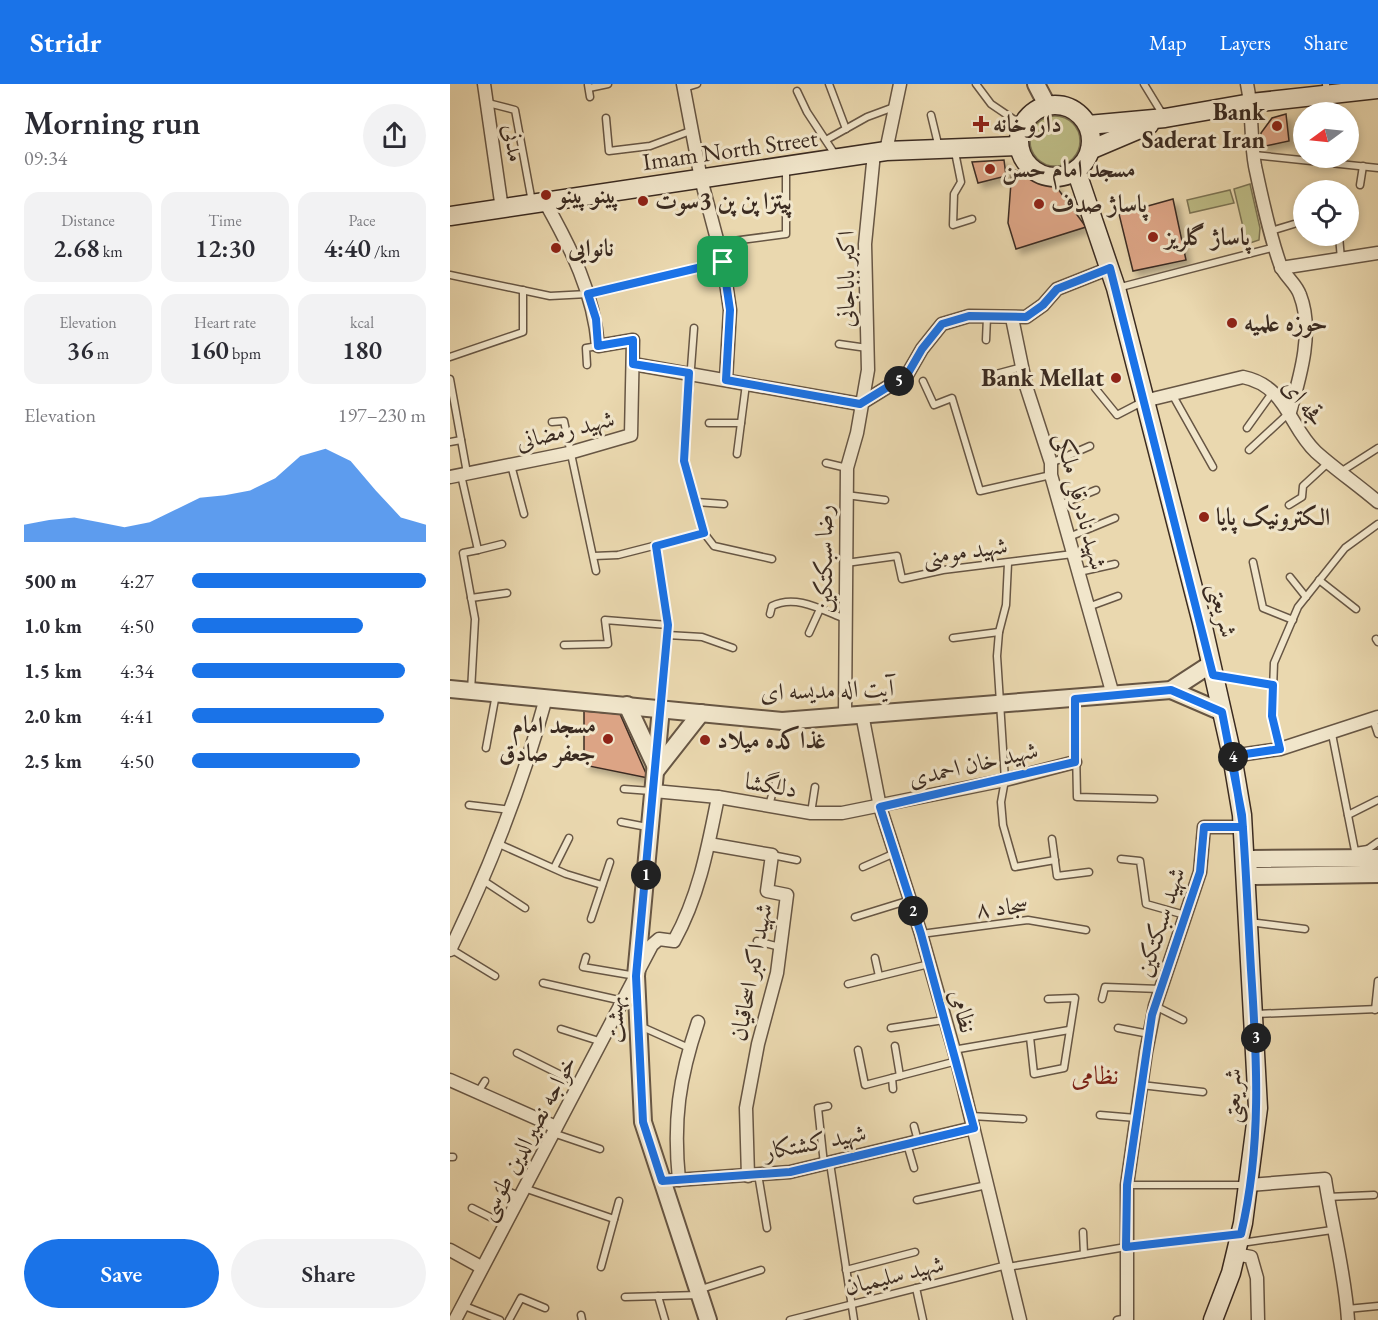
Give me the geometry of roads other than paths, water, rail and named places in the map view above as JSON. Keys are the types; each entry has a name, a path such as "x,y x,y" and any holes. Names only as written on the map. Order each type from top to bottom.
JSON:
{"main road":[{"path":"1088,125 1165,118 1251,103 1327,97 1378,89"},
{"path":"1047,105 1071,108 1088,125 1090,150 1076,170 1052,177 1030,168 1019,146 1022,125 1037,109 1047,105"},
{"path":"1090,150 1165,118"},
{"name":"Imam North Street","path":"450,216 880,152 1019,146"},
{"name":"شریعتی","path":"1076,170 1116,288 1212,669 1232,756 1243,827 1258,1108 1249,1185 1238,1244 1214,1320"}],"street":[{"name":"مدنی","path":"484,84 502,209"},
{"name":"اکبر باباجانی","path":"860,404 868,370 865,244 880,152 900,84"},
{"path":"1036,84 1047,105"},
{"path":"1247,84 1251,103 1254,155 1275,247 1281,268 1294,283 1303,302 1305,349 1290,412"},
{"path":"684,86 701,179 723,262 730,310 726,380"},
{"path":"538,203 575,259 596,319 598,346"},
{"path":"1281,268 1378,253"},
{"path":"633,364 860,404 907,375 922,349 942,324 969,316 1026,317 1043,305 1057,289 1110,268"},
{"name":"شهید نادرقلی ملکی","path":"1012,318 1022,367 1113,695"},
{"name":"شهید رمضانی","path":"459,475 569,453 631,435 633,340 598,346"},
{"name":"قجه ای","path":"1144,400 1243,376 1259,380 1290,412 1314,450 1378,502"},
{"name":"رضا سبکتکین","path":"854,715 845,619 846,495 847,468 857,434 860,404"},
{"path":"1171,690 1212,669"},
{"name":"آیت اله مدیسه ای","path":"450,689 782,721 1171,690"},
{"path":"1171,690 1222,712"},
{"path":"450,950 484,881 499,844 527,769 546,698"},
{"path":"627,705 657,769 701,712"},
{"name":"بهشت","path":"661,708 636,976 643,1122 708,1320"},
{"name":"نظامی","path":"854,715 880,807 921,934 955,1055 1020,1320"},
{"path":"1232,756 1280,749 1332,734 1375,718"},
{"name":"شهید خان احمدی","path":"880,807 1075,762"},
{"name":"دلگشا","path":"654,791 718,797 811,813 842,813 880,807"},
{"path":"718,797 708,844 771,855"},
{"name":"شهید سبکتکین","path":"1124,1320 1127,1185 1155,1006 1200,872 1204,827 1243,827"},
{"name":"خواجه نصیرالدین طوسی","path":"455,1320 652,945 659,939 674,941 686,920 698,889 708,844"},
{"name":"شهید اکبر اسحاقیان","path":"753,1175 746,1108 758,1044 777,973 787,895 767,891 771,855"},
{"path":"1246,869 1252,859 1374,863"},
{"path":"679,1180 675,1138 677,1104 689,1048 698,1022"},
{"path":"450,1080 555,1130"},
{"name":"شهید کشتکار","path":"662,1181 790,1172 912,1143 972,1122"},
{"path":"1249,1185 1325,1179 1332,1230 1343,1269 1347,1314"},
{"path":"1238,1244 1251,1257 1257,1278 1258,1320"},
{"path":"450,1250 481,1267"}],"lane":[{"path":"590,97 589,86 608,84"},
{"path":"684,86 697,84"},
{"path":"829,84 846,129"},
{"path":"976,84 991,104 1022,125"},
{"path":"1144,84 1165,118"},
{"path":"797,91 807,112 838,159"},
{"path":"487,103 515,110 538,203"},
{"path":"826,140 894,107"},
{"path":"931,115 961,182 954,194 953,225 972,219"},
{"path":"606,118 609,151 650,146 693,130"},
{"path":"1254,155 1378,168"},
{"path":"718,243 786,234 786,166"},
{"path":"1360,185 1363,166"},
{"path":"1271,231 1293,224"},
{"path":"1340,246 1341,259"},
{"path":"1116,288 1275,247"},
{"path":"450,275 550,296 588,294 723,262"},
{"path":"450,357 523,332 523,290"},
{"path":"986,340 987,316"},
{"path":"694,328 684,461 704,533 714,546 772,559"},
{"path":"838,344 867,348"},
{"path":"587,365 586,348 598,346"},
{"path":"996,374 1022,367"},
{"path":"450,379 461,440 459,475 478,550"},
{"path":"923,381 934,405 952,398 980,491 1051,469 1090,446"},
{"path":"737,454 746,383"},
{"path":"1095,388 1117,415 1144,400"},
{"path":"1247,428 1273,392"},
{"path":"1172,394 1213,466"},
{"path":"1249,450 1290,412"},
{"path":"552,422 564,422 596,571"},
{"path":"709,423 741,423"},
{"path":"450,442 461,440"},
{"path":"1342,471 1378,448"},
{"path":"1289,505 1302,497 1303,486 1330,462"},
{"path":"826,463 847,468"},
{"path":"510,465 524,514"},
{"path":"1059,505 1096,490"},
{"path":"846,495 885,500"},
{"path":"696,502 724,504"},
{"path":"1068,538 1115,518"},
{"path":"1280,749 1272,716 1274,663 1306,597 1345,548 1378,524"},
{"path":"594,556 618,555 704,533"},
{"path":"471,691 475,619 463,553 502,544"},
{"path":"656,546 668,625 661,708"},
{"name":"شهید مومنی","path":"845,563 897,556 902,579 944,570 1073,554"},
{"path":"1253,562 1263,608 1293,620"},
{"path":"1008,563 1006,605 999,632 997,656 1005,780 1001,802 1003,825 1015,867 1055,860"},
{"path":"1078,572 1115,564"},
{"path":"1290,577 1306,597"},
{"path":"1319,580 1356,609"},
{"path":"471,598 507,593"},
{"path":"1088,607 1118,596"},
{"path":"770,614 772,606 783,600 820,609 845,619"},
{"path":"809,633 820,609"},
{"path":"564,645 608,644 604,620 668,625"},
{"path":"953,638 999,632"},
{"path":"667,634 702,637 733,648"},
{"path":"1212,669 1273,685"},
{"path":"486,748 496,693"},
{"name":"شهید خان احمدی","path":"1075,699 1077,797 1154,799"},
{"path":"1375,718 1378,734"},
{"path":"1332,734 1355,851 1374,863"},
{"path":"769,805 777,778"},
{"path":"811,813 814,787"},
{"path":"624,789 654,791"},
{"path":"1348,815 1378,801"},
{"path":"470,805 511,810"},
{"path":"621,822 651,827"},
{"path":"555,868 568,838"},
{"path":"1052,839 1057,876 1089,872"},
{"path":"1378,842 1374,863 1378,879"},
{"path":"499,844 602,885"},
{"path":"863,867 895,853"},
{"path":"771,855 797,860"},
{"path":"1121,859 1140,861 1146,904 1185,915"},
{"path":"591,919 610,862"},
{"path":"484,881 525,908"},
{"path":"855,917 910,900"},
{"name":"سجاد ۸","path":"921,934 1028,920 1086,930"},
{"path":"1248,922 1305,929"},
{"path":"757,941 780,947"},
{"path":"450,950 495,976"},
{"path":"586,957 583,967 636,976"},
{"path":"875,958 879,976"},
{"path":"848,984 929,964"},
{"path":"1254,1014 1376,1009 1378,981"},
{"path":"543,983 624,1001"},
{"path":"1102,999 1105,987 1161,989"},
{"path":"1030,1037 1034,1074 1064,1068 1075,998 1048,999"},
{"path":"1155,1006 1183,1020"},
{"path":"891,1028 944,1020"},
{"path":"639,1026 689,1048"},
{"path":"1118,1028 1149,1034"},
{"path":"561,1029 602,1042"},
{"path":"858,1050 865,1085 900,1076 955,1055 1069,1030"},
{"path":"895,1046 900,1076"},
{"path":"518,1053 580,1084"},
{"path":"892,1078 893,1089"},
{"path":"478,1092 485,1081"},
{"path":"1141,1085 1203,1092"},
{"path":"828,1106 818,1108 854,1320"},
{"path":"1100,1115 1136,1118"},
{"path":"972,1122 1023,1119"},
{"path":"914,1126 912,1143 914,1168"},
{"path":"555,1130 600,1149"},
{"path":"753,1175 767,1228"},
{"path":"917,1200 988,1185"},
{"path":"1127,1185 1249,1185"},
{"path":"500,1188 614,1219"},
{"path":"1328,1197 1374,1195"},
{"path":"601,1267 619,1201"},
{"path":"472,1208 504,1224"},
{"name":"شهید سلیمیان","path":"790,1320 1008,1266 1126,1247 1238,1244 1332,1230"},
{"path":"1083,1232 1084,1254"},
{"path":"846,1270 915,1252"},
{"path":"625,1297 699,1292 761,1270"},
{"path":"916,1288 923,1320"},
{"path":"658,1296 665,1320"},
{"path":"509,1320 521,1298 545,1308"},
{"path":"462,1305 500,1320"},
{"path":"1347,1314 1378,1306"}],"place":[{"name":"داروخانه","path":"981,124"},
{"name":"Bank Saderat Iran","path":"1277,126"},
{"name":"مسجد امام حسن","path":"990,169"},
{"name":"پینو پینو","path":"546,195"},
{"name":"پیتزا پن پن 3سوت","path":"643,201"},
{"name":"پاساژ صدف","path":"1039,204"},
{"name":"پاساژ گلریز","path":"1153,237"},
{"name":"نانوایی","path":"556,248"},
{"name":"حوزه علمیه","path":"1232,323"},
{"name":"Bank Mellat","path":"1116,378"},
{"name":"الکترونیک پایا","path":"1204,517"},
{"name":"مسجد امام جعفر صادق","path":"608,739"},
{"name":"غذاکده میلاد","path":"705,740"}],"district":[{"name":"نظامی","path":"1095,1075"}]}
